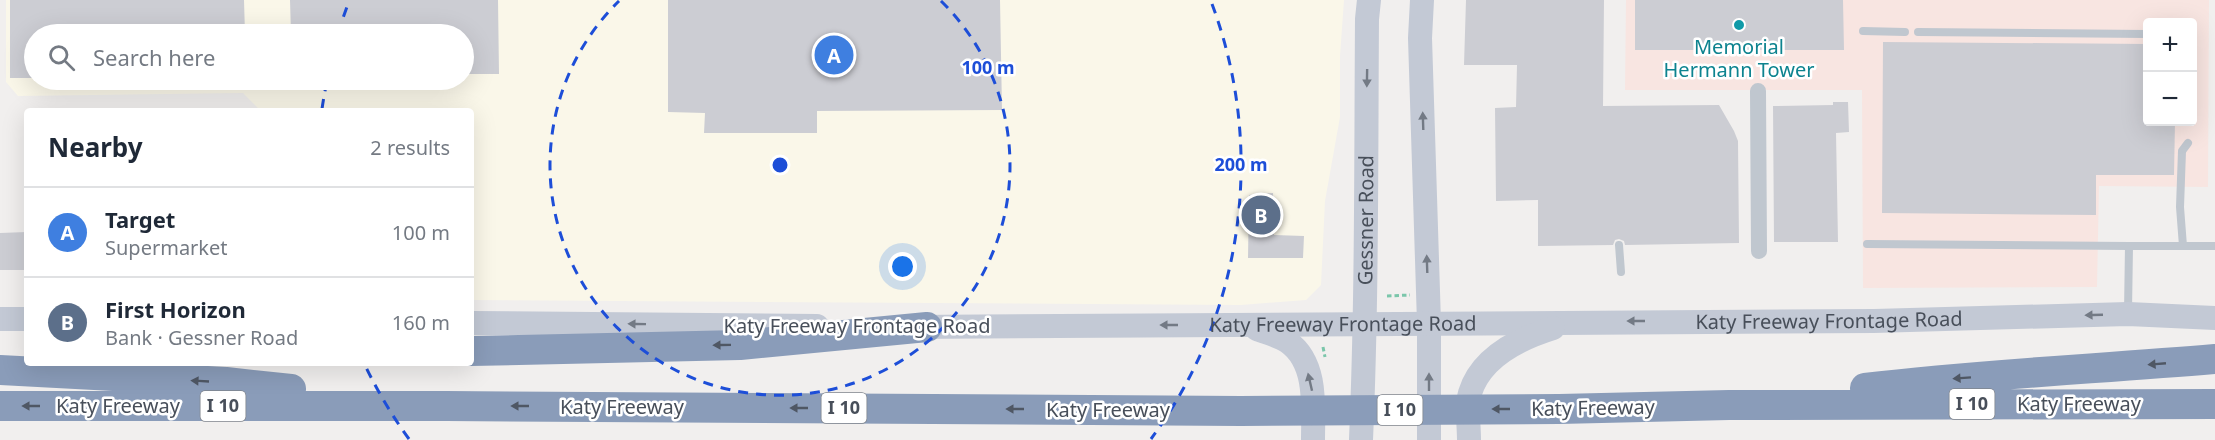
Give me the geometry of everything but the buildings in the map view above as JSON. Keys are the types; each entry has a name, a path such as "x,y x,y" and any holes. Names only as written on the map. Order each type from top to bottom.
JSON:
{"highway":[{"path":"474,351 740,345 927,327"},
{"path":"0,352 24,352"},
{"path":"1729,405 1934,380 2079,371 2215,359"},
{"path":"0,370 226,382 446,406"},
{"name":"Katy Freeway","path":"0,406 1241,411 1559,409 1729,405 2215,404"}],"main road":[{"name":"Gessner Road","path":"1361,440 1366,323 1365,187 1369,0"},
{"path":"1422,0 1420,38 1429,323 1429,440"},
{"name":"Katy Freeway Frontage Road","path":"474,323 927,327 1864,321 2128,314 2215,318"},
{"path":"0,318 24,319"},
{"path":"1469,440 1470,395 1477,378 1487,366 1498,355 1526,338 1576,322"},
{"path":"1248,324 1288,342 1301,357 1313,389 1313,440"}],"street":[{"path":"1758,91 1759,251"}],"lane":[{"path":"1863,31 1905,32"},
{"path":"1918,32 2143,34"},
{"path":"2183,246 2180,207 2182,151 2188,143"},
{"path":"1867,244 2215,246"},
{"path":"1619,245 1621,272"},
{"path":"2128,314 2129,246"}],"path":[{"path":"1387,296 1410,295"}],"shaded area":[{"path":"6,0 1344,0 1340,56 1340,117 1325,201 1321,285 1306,300 1241,305 474,300 474,108 258,108 243,93 18,96 6,82"},
{"path":"1626,0 2209,0 2208,187 2099,186 2097,287 1863,288 1862,90 1625,90"}],"place":[{"name":"Memorial Hermann Tower","path":"1739,25"},
{"name":"Target","path":"834,55"},
{"name":"First Horizon","path":"1261,215"}]}
